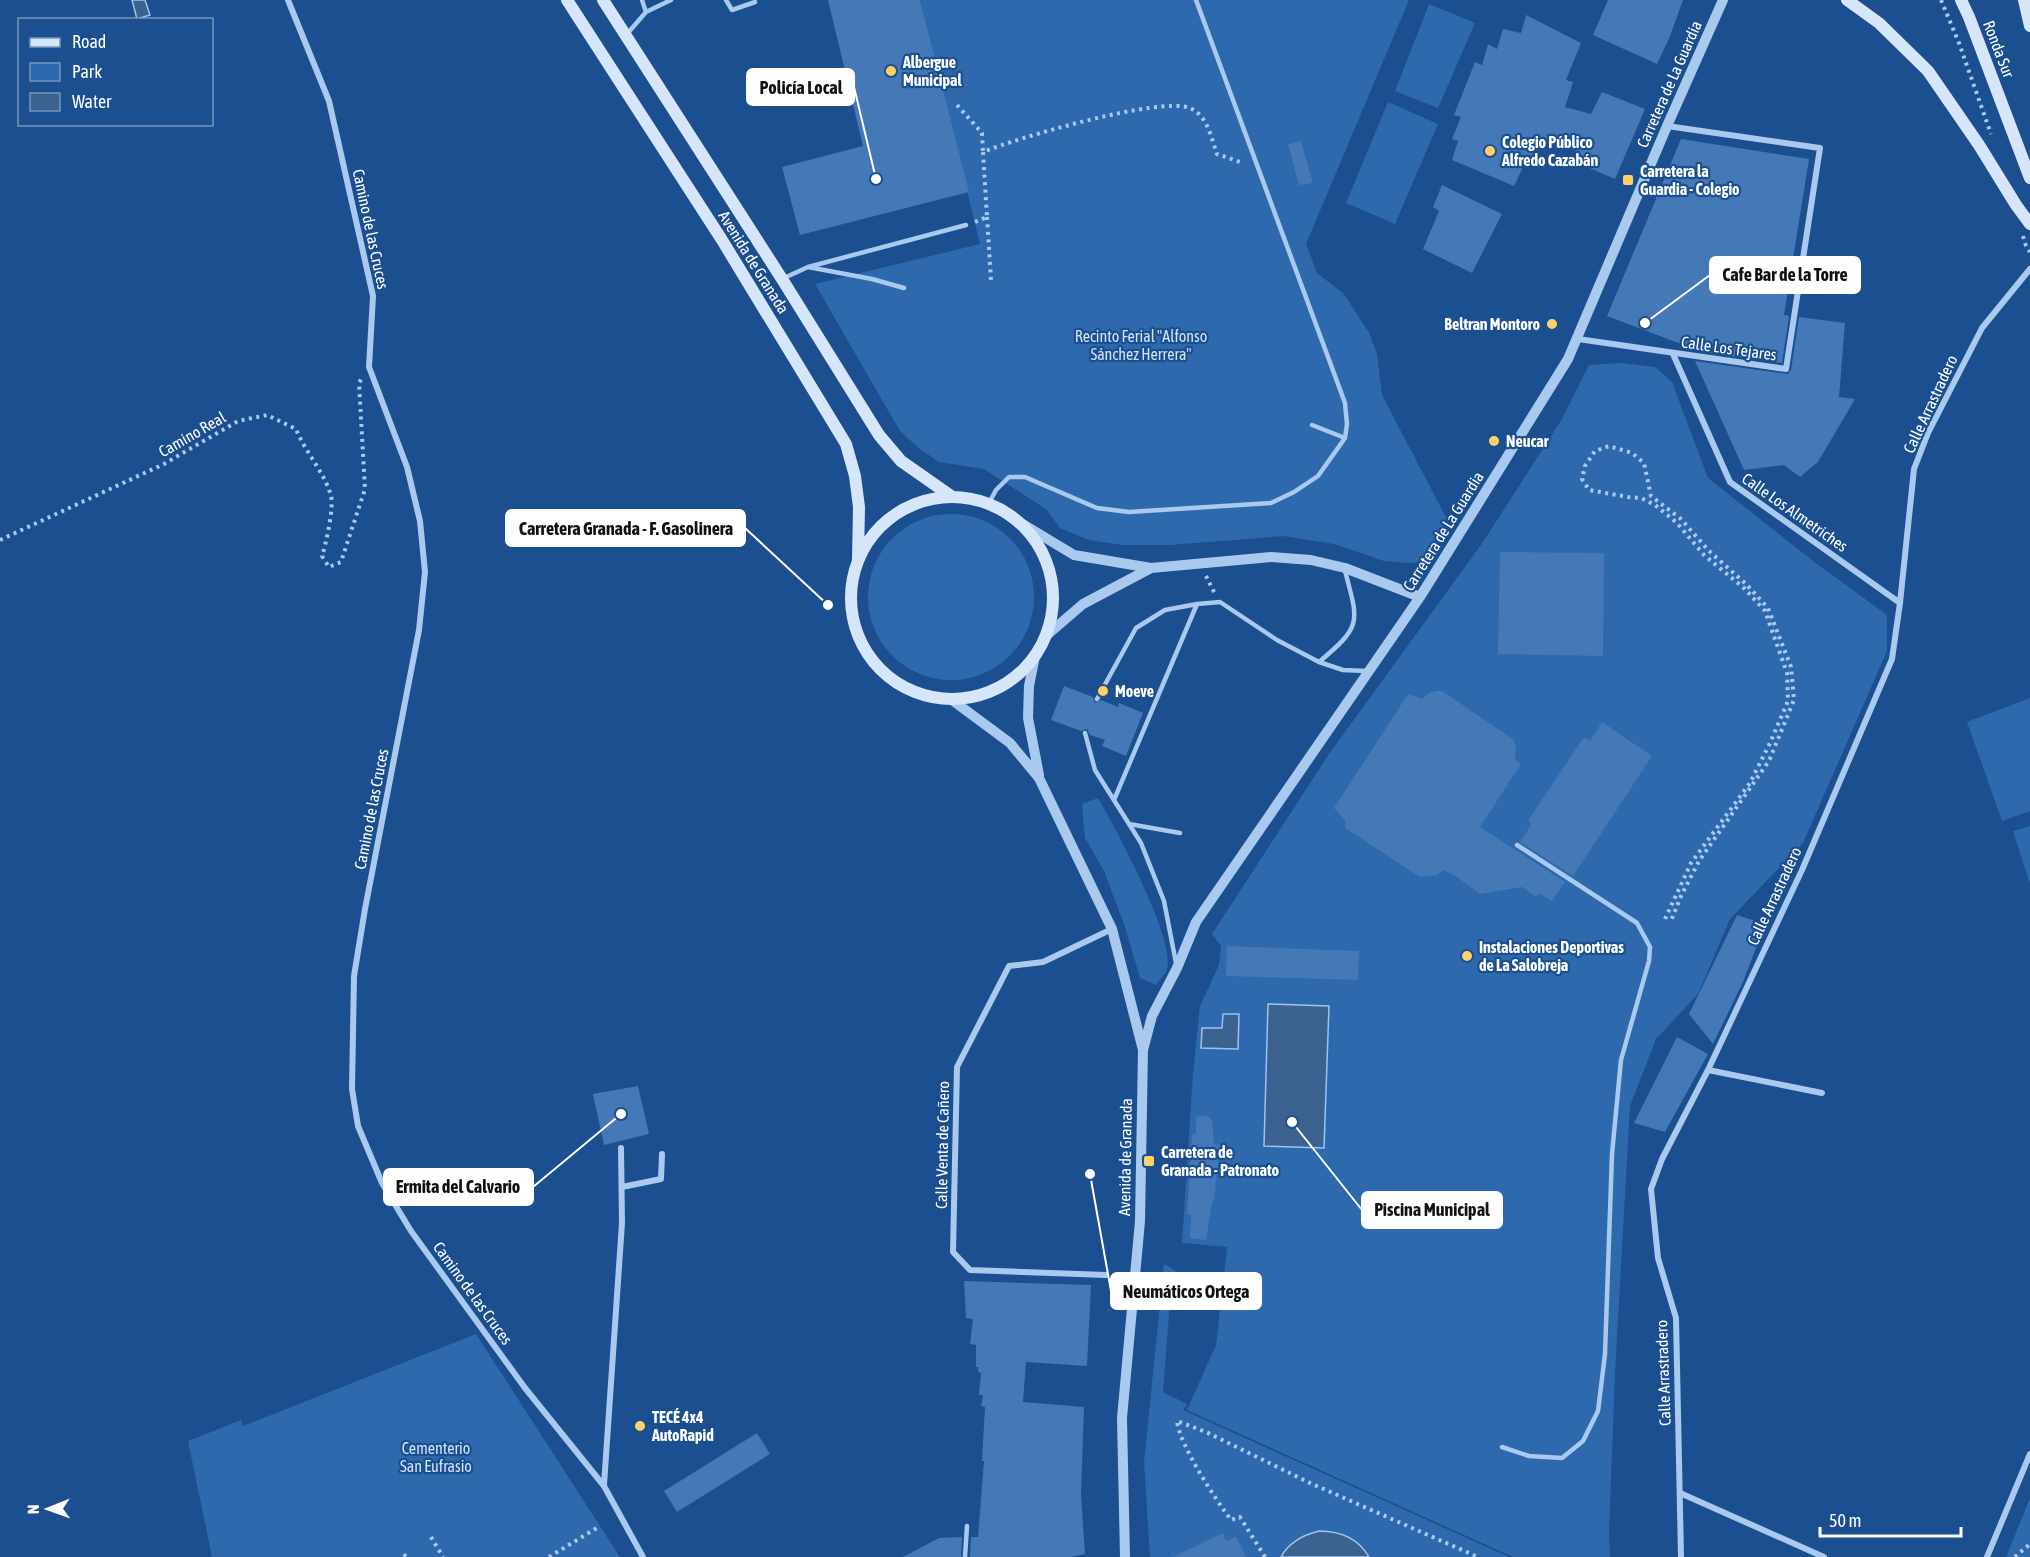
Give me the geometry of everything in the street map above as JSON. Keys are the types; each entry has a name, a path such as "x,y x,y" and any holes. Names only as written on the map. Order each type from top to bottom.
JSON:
{"main road":[{"name":"Avenida de Granada","path":"567,0 722,240 846,444 855,476 859,507 858,560"},
{"name":"Avenida de Granada","path":"603,0 879,435 902,461 951,496"},
{"path":"1847,0 1879,23 1928,71 2030,224"},
{"name":"Ronda Sur","path":"1961,0 2030,178"},
{"path":"2024,0 2030,26"},
{"path":"951,496 989,503 1006,511 1021,523 1042,550 1051,575 1054,601 1047,635 1025,669 999,688 976,697 952,700 928,696 905,688 891,679 868,655 857,633 851,609 853,576 858,560 873,534 895,514 921,501 951,496"}],"street":[{"name":"Camino de las Cruces","path":"288,0 329,101 373,296 369,367 407,467 420,521 425,572 419,630 354,976 352,1089 358,1125 382,1183 411,1231 525,1388 604,1486 643,1557"},
{"name":"Carretera de La Guardia","path":"1143,1050 1152,1016 1177,969 1196,922 1420,597 1568,359 1723,0"},
{"name":"Calle Los Tejares","path":"1578,339 1786,369 1820,148 1667,126"},
{"name":"Calle Arrastradero","path":"1681,1557 1676,1318 1658,1258 1651,1189 1662,1159 1708,1070 1802,870 1892,659 1914,469 1928,433 1982,328 2030,269"},
{"name":"Calle Los Almetriches","path":"1673,354 1730,482 1900,603"},
{"path":"1021,523 1074,555 1151,568 1271,557 1311,560 1345,568 1420,597"},
{"path":"1047,635 1083,604 1151,568"},
{"name":"Avenida de Granada","path":"1035,656 1029,686 1028,718 1039,778"},
{"name":"Avenida de Granada","path":"952,700 1010,743 1039,778 1112,929 1143,1050 1140,1221 1122,1418 1125,1557"},
{"name":"Calle Venta de Cañero","path":"1106,1275 970,1270 954,1252 956,1090 957,1067 1009,966 1043,962 1112,929"},
{"path":"1708,1070 1822,1093"},
{"path":"604,1486 622,1223 621,1148"},
{"path":"622,1187 661,1179 662,1154"},
{"path":"1988,1557 2030,1454"},
{"path":"1680,1493 1824,1557"}],"lane":[{"path":"642,0 646,12"},
{"path":"625,36 646,12 671,0"},
{"path":"726,0 732,10 755,2"},
{"path":"989,503 996,490 1009,477 1025,477 1097,508 1129,512 1271,502 1294,492 1318,476 1345,438 1347,424 1345,403 1196,0"},
{"path":"782,279 808,267 966,225"},
{"path":"808,267 872,279 904,288"},
{"path":"1312,425 1345,438"},
{"path":"1319,662 1346,638 1355,621 1353,596 1345,568"},
{"path":"1097,699 1136,628 1165,610 1197,604 1220,602 1277,640 1319,662 1343,670 1367,672"},
{"path":"1113,800 1197,604"},
{"path":"1085,733 1095,770 1141,843 1164,901 1177,969"},
{"path":"1129,824 1180,833"},
{"path":"1502,1448 1529,1456 1562,1458 1583,1441 1598,1411 1605,1354 1612,1154 1622,1060 1650,947 1637,923 1517,845"},
{"path":"965,1557 967,1526"}],"path":[{"path":"1941,0 1994,141"},
{"path":"957,105 982,133 991,280"},
{"path":"983,152 1037,133 1149,108 1174,105 1189,108 1200,114 1207,124 1217,154 1240,162"},
{"path":"966,225 987,217"},
{"path":"2026,246 2030,252"},
{"name":"Camino Real","path":"0,540 164,464 238,421 267,415 296,429 303,447 322,477 332,498 326,544 322,556 329,567 341,562 365,489 359,383 369,367"},
{"path":"1665,919 1691,862 1750,783 1770,743 1788,701 1787,673 1765,611 1745,589 1704,555 1677,523 1655,505 1641,498 1589,490 1582,479 1585,466 1594,451 1609,446 1632,453 1644,463 1651,496 1681,519 1709,551 1746,584 1768,608 1791,667 1794,700 1769,761 1700,861 1681,896 1671,921"},
{"path":"1265,1557 1240,1517 1231,1520 1209,1488 1180,1437 1177,1421 1206,1432 1310,1483 1478,1557"},
{"path":"549,1557 600,1526"},
{"path":"431,1537 443,1557"},
{"path":"2015,1557 2030,1544"}],"green space":[{"name":"Recinto Ferial \"Alfonso Sánchez Herrera\"","path":"920,0 1409,0 1306,244 1317,273 1344,294 1369,333 1377,354 1382,395 1450,525 1427,562 1384,561 1334,544 1283,536 1170,545 1122,545 1089,540 1060,528 1046,509 984,469 939,462 900,431 815,284 980,244"},
{"path":"1429,4 1475,23 1438,108 1395,91"},
{"path":"1388,102 1438,124 1395,224 1346,203"},
{"name":"Instalaciones Deportivas de La Salobreja","path":"1622,363 1655,367 1672,382 1708,478 1813,561 1887,615 1887,651 1803,843 1730,919 1698,994 1656,1039 1630,1106 1615,1373 1610,1557 1513,1557 1187,1410 1216,1345 1227,1247 1182,1243 1193,1073 1200,1006 1219,965 1221,946 1212,934 1329,754 1483,542 1562,419 1589,365"},
{"path":"951,514 967,515 983,520 1010,538 1028,565 1033,581 1033,613 1028,629 1010,656 983,674 967,679 951,680 935,679 919,674 892,656 874,629 869,613 868,597 869,581 874,565 892,538 919,520 935,515"},
{"path":"2030,698 2030,811 2002,821 1967,722"},
{"path":"1098,798 1142,884 1162,934 1167,955 1167,969 1156,985 1140,978 1125,927 1104,871 1085,838 1082,804"},
{"path":"2030,826 2030,884 2013,831"},
{"path":"1164,1264 1177,1273 1183,1289 1171,1288 1163,1392 1187,1404 1183,1410 1509,1557 1150,1557 1144,1462"},
{"name":"Cementerio San Eufrasio","path":"476,1334 620,1557 212,1557 188,1441 241,1420 243,1426"},
{"path":"2030,1498 2030,1557 2006,1557"}],"water":[{"path":"132,0 145,0 150,15 137,18"},
{"path":"1268,1004 1329,1006 1324,1148 1264,1146"},
{"path":"1223,1014 1239,1014 1238,1049 1201,1048 1202,1028 1222,1028"},
{"path":"1319,1531 1334,1532 1354,1540 1369,1557 1281,1557 1297,1540"}],"building":[{"path":"828,0 920,0 969,192 800,235 782,167 863,146"},
{"path":"1608,0 1683,0 1657,64 1593,35"},
{"path":"1526,15 1581,43 1566,80 1573,82 1565,107 1591,114 1602,92 1645,109 1615,179 1571,160 1580,141 1540,145 1531,164 1525,163 1514,186 1452,160 1458,141 1452,139 1461,117 1454,115 1475,62 1482,65 1488,44 1497,49 1503,29 1521,33"},
{"path":"1681,139 1809,159 1784,315 1789,316 1782,363 1690,350 1689,347 1607,316"},
{"path":"1301,141 1313,183 1299,185 1288,144"},
{"path":"1442,185 1502,214 1472,273 1423,249 1439,211 1433,207"},
{"path":"1799,317 1845,323 1839,397 1855,399 1818,462 1800,477 1784,465 1744,470 1695,361 1788,374 1791,370"},
{"path":"1500,552 1604,553 1603,656 1498,654"},
{"path":"1064,686 1093,697 1095,703 1101,700 1118,707 1119,703 1143,713 1126,756 1102,746 1105,740 1090,735 1087,729 1081,731 1051,720"},
{"path":"1436,691 1442,691 1513,739 1516,746 1515,760 1521,764 1480,827 1565,882 1552,901 1539,893 1536,897 1522,887 1480,894 1443,870 1437,875 1420,877 1345,828 1345,820 1334,808 1408,694 1422,699"},
{"path":"1602,722 1652,756 1573,876 1520,842 1531,825 1529,819 1584,737 1590,741"},
{"path":"1737,915 1765,924 1743,982 1713,1044 1689,1014"},
{"path":"1227,946 1359,951 1358,980 1226,976"},
{"path":"1677,1037 1708,1054 1665,1132 1634,1123"},
{"path":"638,1086 649,1134 604,1145 593,1094"},
{"path":"1207,1115 1212,1120 1214,1144 1220,1145 1214,1201 1206,1240 1190,1238 1191,1215 1187,1214 1192,1135 1196,1133 1196,1117"},
{"path":"964,1281 1091,1285 1087,1366 1026,1362 1023,1402 1084,1407 1081,1495 1085,1554 1071,1557 970,1557 971,1537 978,1537 984,1461 982,1461 985,1407 981,1406 983,1395 979,1395 981,1373 976,1367 976,1345 970,1344 973,1319 966,1318"},
{"path":"757,1433 770,1454 677,1512 664,1491"},
{"path":"1223,1533 1226,1541 1236,1537 1246,1557 1173,1557"},
{"path":"962,1537 961,1557 903,1557 939,1538"}],"place":[{"name":"Albergue Municipal","path":"891,71"},
{"name":"Colegio Público Alfredo Cazabán","path":"1490,151"},
{"name":"Policía Local","path":"876,179"},
{"name":"Carretera la Guardia - Colegio","path":"1628,180"},
{"name":"Cafe Bar de la Torre","path":"1645,323"},
{"name":"Beltran Montoro","path":"1552,324"},
{"name":"Neucar","path":"1494,441"},
{"name":"Carretera Granada - F. Gasolinera","path":"828,605"},
{"name":"Moeve","path":"1103,691"},
{"name":"Instalaciones Deportivas de La Salobreja","path":"1467,956"},
{"name":"Ermita del Calvario","path":"621,1114"},
{"name":"Piscina Municipal","path":"1292,1122"},
{"name":"Carretera de Granada - Patronato","path":"1149,1161"},
{"name":"Neumáticos Ortega","path":"1090,1174"},
{"name":"TECÉ 4x4 AutoRapid","path":"640,1426"}]}
